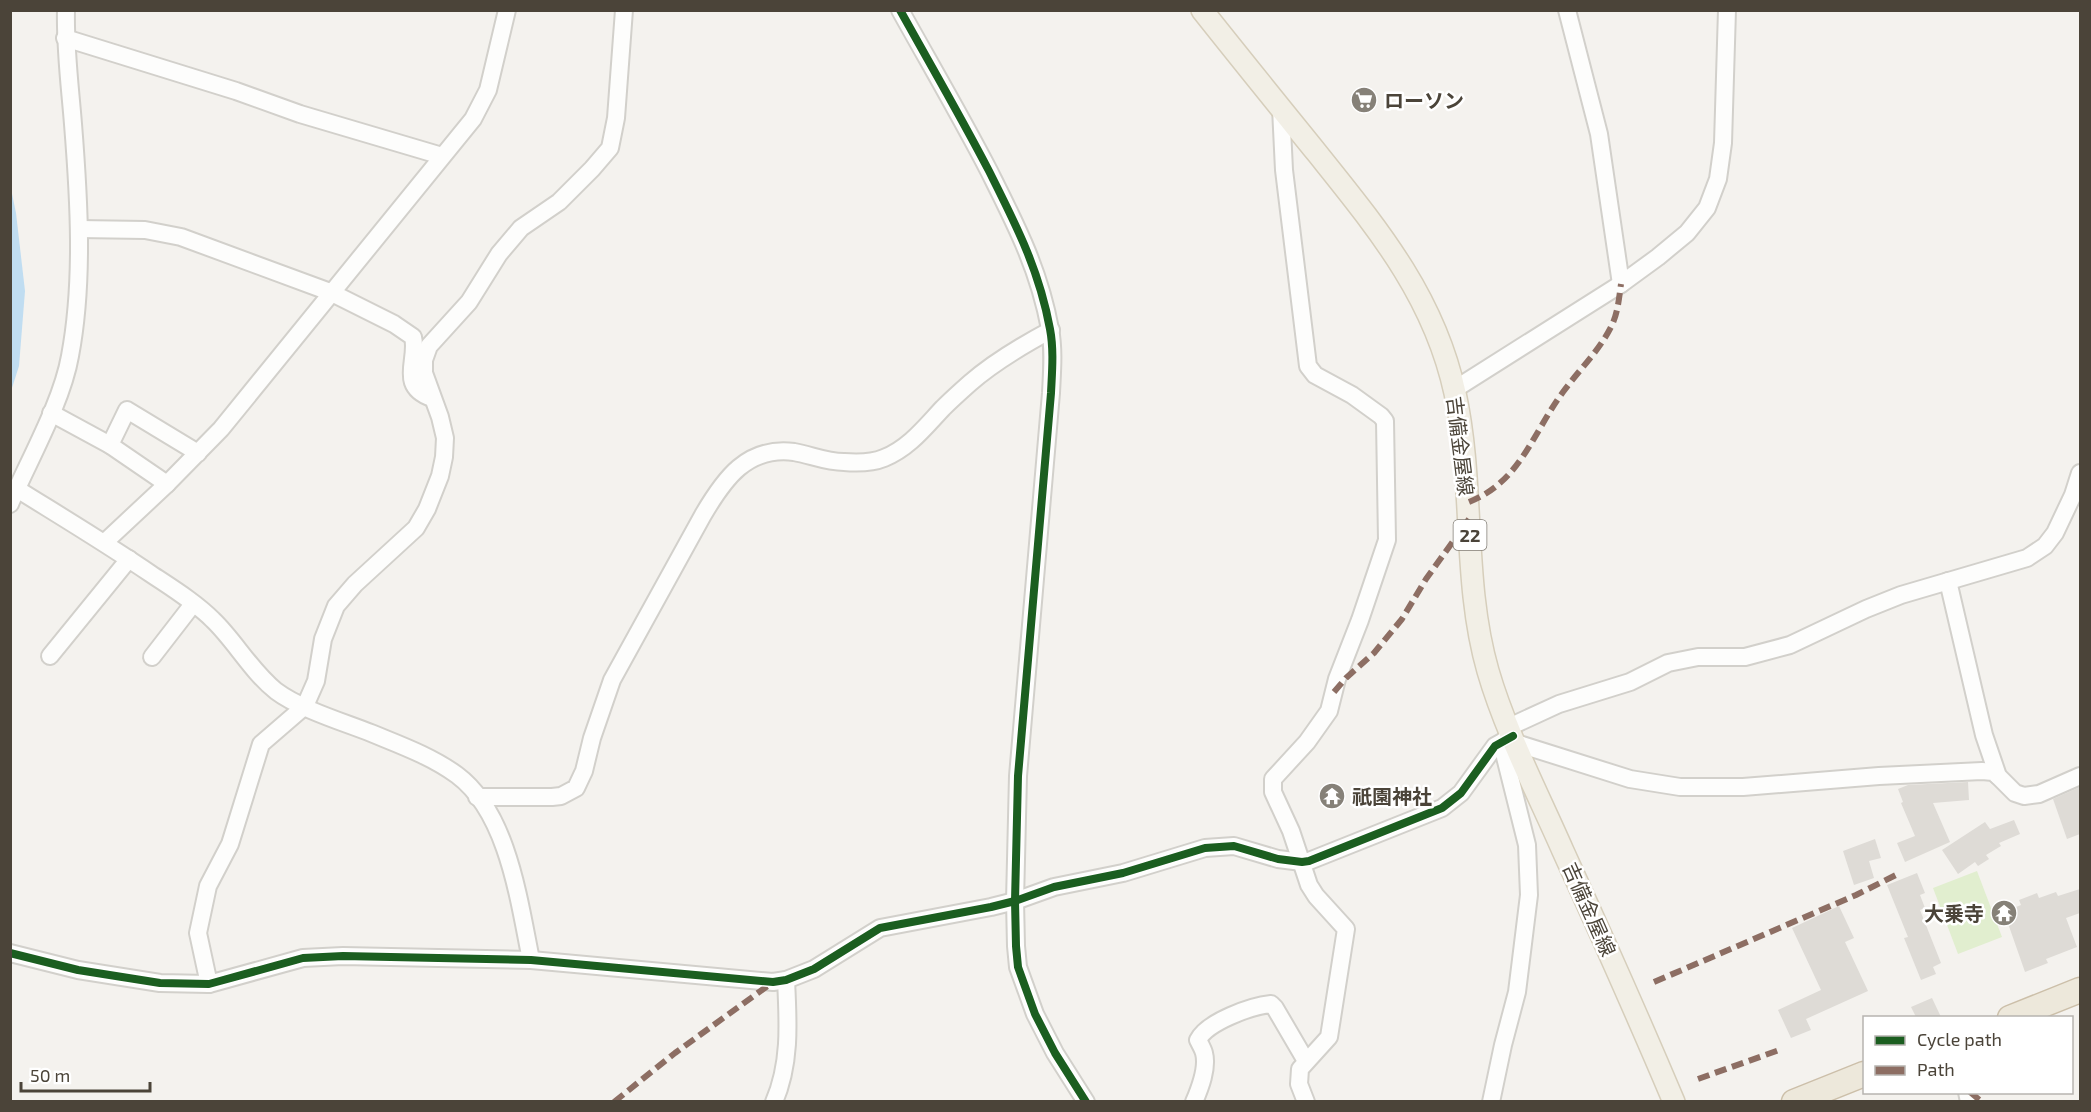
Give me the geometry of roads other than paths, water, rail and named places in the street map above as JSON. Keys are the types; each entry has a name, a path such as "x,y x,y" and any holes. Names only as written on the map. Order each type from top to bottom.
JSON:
{"highway":[{"path":"2013,1016 2080,990"},
{"path":"1794,1101 1863,1074"}],"main road":[{"name":"吉備金屋線","path":"1202,10 1371,222 1406,270 1431,321 1455,389 1463,438 1479,633 1489,674 1511,736 1674,1101"}],"street":[{"path":"66,10 65,39 79,229 77,307 70,358 51,413 14,497 105,543 194,604 213,620 276,691 305,706 423,754 457,775 477,797 494,822 512,867 531,960"},
{"path":"105,543 221,429 330,292 473,119 488,90 507,10"},
{"path":"209,984 198,933 208,886 230,844 261,744 305,706 316,681 323,639 336,606 355,584 416,528 427,509 440,476 445,447 443,428 423,367 429,346 469,302 499,254 521,228 559,202 592,170 610,148 616,117 624,10"},
{"path":"900,10 959,114 1021,234 1039,280 1051,330 1053,347 1051,393 1018,776 1015,901 1018,967 1023,985 1055,1053 1086,1101"},
{"path":"1567,10 1599,134 1621,284"},
{"path":"1455,389 1621,284 1687,233 1707,208 1718,179 1723,143 1727,10"},
{"path":"65,39 236,91 300,114 442,156"},
{"path":"1281,108 1284,170 1308,366 1315,375 1352,395 1381,416 1386,427 1387,540 1337,679 1329,711 1307,742 1273,779 1272,784 1309,885 1346,929 1331,1029 1324,1043 1300,1069 1298,1076 1306,1101"},
{"path":"79,229 145,230 181,237 330,292 394,324 413,337 411,372 414,385 423,395 432,398"},
{"path":"477,797 552,797 561,796 576,788 584,771 592,738 612,680 716,492 737,467 767,453 780,452 794,452 837,462 861,462 883,458 901,450 912,441 973,380 1027,342 1051,330"},
{"path":"110,445 127,410 198,453"},
{"path":"51,413 110,445 167,484"},
{"path":"10,953 78,969 160,983 209,984 303,957 343,956 531,960 772,982 786,980 814,969 880,928 1015,901 1054,887 1123,873 1190,852 1213,847 1234,846 1278,859 1302,862 1442,808 1461,793 1495,746 1559,704 1630,682 1668,663 1698,657 1745,657 1790,645 1866,609 1948,581 2016,562 2040,550 2055,533 2071,501 2080,473"},
{"path":"50,656 129,559"},
{"path":"1948,581 1984,735 1998,776"},
{"path":"152,657 194,604"},
{"path":"1511,736 1630,780 1680,787 1743,787 1879,776 1982,771 1993,772 2015,793 2024,796 2039,794 2080,776"},
{"path":"1491,1101 1517,992 1529,895 1530,869 1527,845 1505,757 1511,736"},
{"path":"774,1101 788,1040 786,980"},
{"path":"1194,1101 1202,1081 1205,1065 1204,1053 1198,1040 1201,1035 1230,1016 1252,1008 1270,1004 1275,1008 1306,1061"}],"water":[{"path":"10,184 16,213 25,291 19,366 11,391"}],"place":[{"name":"ローソン","path":"1364,100"},
{"name":"祇園神社","path":"1332,796"},
{"name":"大乗寺","path":"2004,913"}]}
